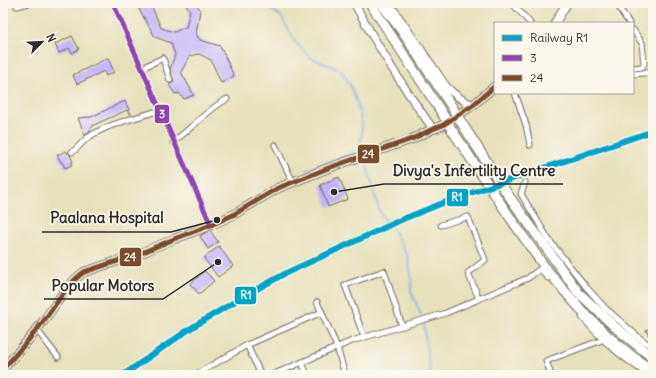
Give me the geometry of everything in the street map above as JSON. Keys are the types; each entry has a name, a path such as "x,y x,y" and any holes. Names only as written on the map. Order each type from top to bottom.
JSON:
{"highway":[{"path":"370,3 442,112 452,130 544,266 584,313 609,337 653,371"},
{"path":"381,3 402,30 506,192 578,292 643,352 653,358"}],"main road":[{"path":"555,22 567,3"},
{"path":"3,369 36,330 65,290 76,277 84,272 139,254 211,225 233,215 278,188 412,139 443,125 473,105 494,87"}],"street":[{"path":"17,3 17,6 19,6 29,3"},
{"path":"113,3 173,142 211,225"},
{"path":"354,3 376,43 433,129"},
{"path":"389,3 446,86 461,100 473,105"},
{"path":"616,3 628,22"},
{"path":"513,4 529,22"},
{"path":"634,32 642,44 644,64 642,67 634,68"},
{"path":"142,68 163,58 170,80"},
{"path":"634,74 653,72"},
{"path":"515,94 526,125 530,145"},
{"path":"173,142 199,121 214,106 227,99"},
{"path":"72,152 77,150 87,138 100,130 160,110"},
{"path":"276,145 293,182"},
{"path":"525,182 521,194 549,240 605,308 653,348"},
{"path":"441,225 468,217 485,260 468,273 479,299"},
{"path":"272,375 282,373 302,362 336,347 364,337 446,313 528,278 540,269 602,340 629,362 649,375"},
{"path":"364,337 345,285 384,271 402,326"},
{"path":"317,302 336,347 345,375"},
{"path":"195,375 247,345 322,312"},
{"path":"36,330 58,357"},
{"path":"551,375 546,361 602,340"},
{"path":"247,345 261,375"},
{"path":"302,362 307,375"}],"building":[{"path":"150,3 161,28 174,32 186,27 190,11 185,3 196,3 200,10 196,34 200,40 220,46 234,76 221,83 211,60 199,54 190,56 181,72 194,95 184,99 179,93 175,94 169,85 174,82 170,69 175,55 171,43 155,37 139,9"},
{"path":"72,36 79,49 72,53 69,48 59,53 55,44"},
{"path":"108,58 114,72 106,76 104,71 77,84 73,75"},
{"path":"125,101 131,114 129,114 127,110 94,125 85,136 78,118 91,117"},
{"path":"66,151 69,153 73,162 71,163 72,165 65,168 57,155"},
{"path":"339,177 348,199 328,207 320,185"},
{"path":"210,230 218,242 208,249 200,236"},
{"path":"219,246 233,266 218,277 204,258"},
{"path":"205,271 214,281 199,294 190,284"},
{"path":"652,326 653,334 649,336 646,330"}],"waterway":[{"path":"261,3 281,16 295,42 311,58 341,70 350,85 357,103 362,124 361,148 363,153"},
{"path":"307,170 361,149"},
{"path":"365,159 380,213 386,221"},
{"path":"392,228 408,257 412,280 411,291 421,315"},
{"path":"424,324 431,375"}],"rail line":[{"name":"R1","path":"123,375 191,328 286,273 403,219 453,199 653,131"}],"transit line":[{"name":"3","path":"113,3 211,225"},
{"name":"24","path":"3,369 35,332 72,282 84,272 139,254 211,225 233,215 278,188 331,167 412,139 443,125 473,105 494,87"}],"place":[{"name":"Divya's Infertility Centre","path":"334,192"},
{"name":"Paalana Hospital","path":"217,220"},
{"name":"Popular Motors","path":"218,262"}]}
